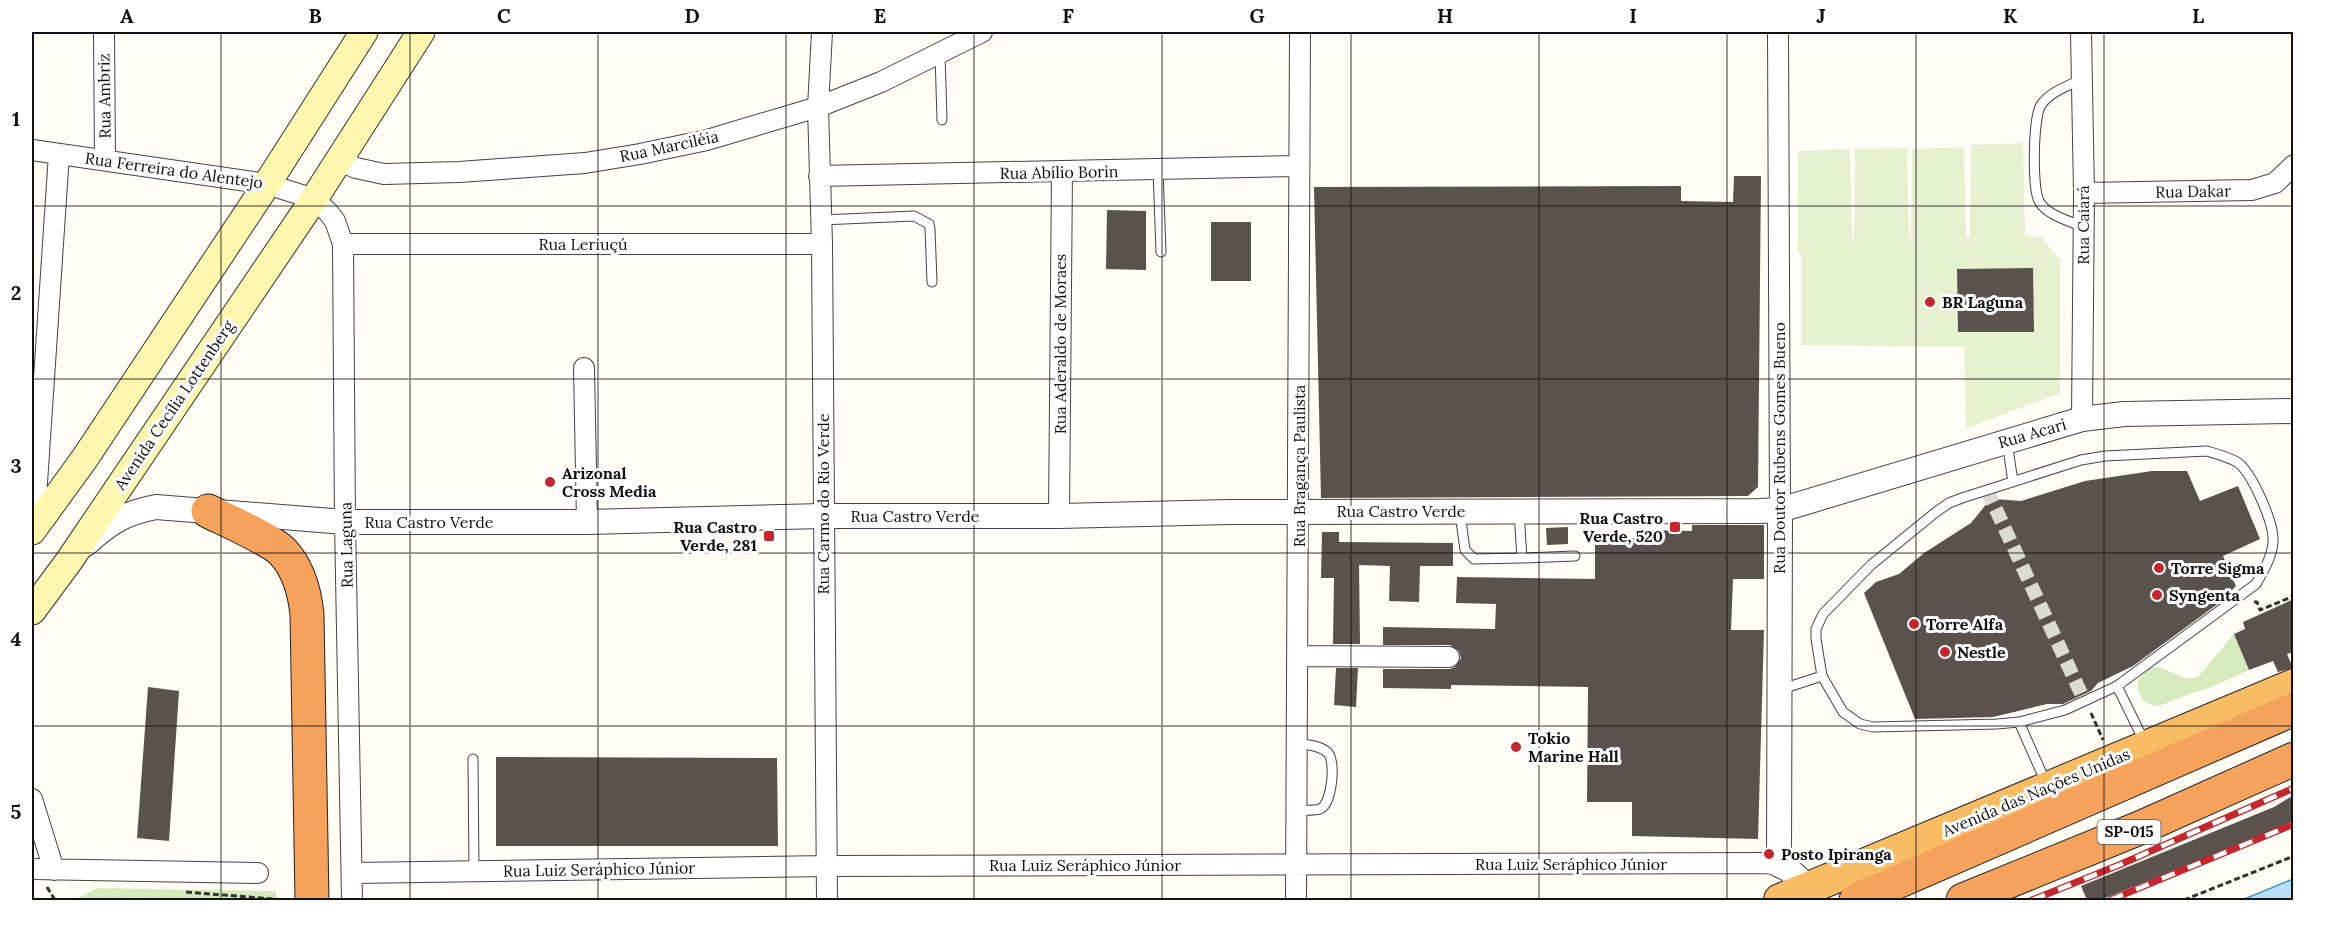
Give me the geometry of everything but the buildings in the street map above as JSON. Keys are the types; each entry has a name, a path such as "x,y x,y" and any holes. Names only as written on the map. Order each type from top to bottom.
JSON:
{"highway":[{"path":"208,511 283,552 305,594 312,900"},
{"name":"Avenida das Nações Unidas","path":"1780,900 2294,685"},
{"path":"1856,900 2294,709"},
{"path":"2142,827 2195,782 2294,737"},
{"name":"SP-015","path":"1963,900 2142,827 2294,759"}],"main road":[{"path":"33,530 91,448 267,184 364,32"},
{"name":"Avenida Cecília Lottenberg","path":"32,611 69,561 314,199 421,32"}],"street":[{"name":"Rua Ambriz","path":"104,32 105,160"},
{"name":"Rua Carmo do Rio Verde","path":"822,32 818,107 822,244 822,516 827,900"},
{"name":"Rua Marciléia","path":"338,160 356,168 384,174 459,172 585,163 707,140 818,107 881,82 982,32"},
{"name":"Rua Bragança Paulista","path":"1296,900 1300,32"},
{"name":"Rua Doutor Rubens Gomes Bueno","path":"1778,32 1779,865"},
{"name":"Rua Caiará","path":"2081,32 2080,80 2084,193 2082,419"},
{"name":"Rua Ferreira do Alentejo","path":"32,150 267,184 314,199"},
{"path":"33,530 59,154"},
{"name":"Rua Dakar","path":"2084,193 2252,190 2275,183 2294,165"},
{"name":"Rua Abílio Borin","path":"819,176 1299,166"},
{"name":"Rua Aderaldo de Moraes","path":"1059,516 1062,172"},
{"name":"Rua Laguna","path":"314,199 335,221 343,244 345,522 352,900"},
{"name":"Rua Leriuçú","path":"343,244 822,244"},
{"path":"584,368 587,522"},
{"name":"Rua Acari","path":"1780,510 2082,419 2124,414 2294,411"},
{"name":"Rua Castro Verde","path":"69,561 99,531 130,512 156,507 345,522 587,522 822,516 1059,516 1298,512 1759,512 1780,510"},
{"path":"1298,656 1449,657"},
{"path":"32,799 43,873 258,873"},
{"name":"Rua Luiz Seráphico Júnior","path":"352,873 827,866 1766,863 1779,865"},
{"path":"1779,865 1788,869 1809,888"}],"lane":[{"path":"940,54 942,120"},
{"path":"2080,80 2055,92 2043,102 2039,109 2035,128 2035,187 2038,201 2043,207 2083,227"},
{"path":"1158,169 1161,252"},
{"path":"821,220 915,216 920,218 929,224 930,229 932,282"},
{"path":"2007,441 2013,482"},
{"path":"2207,452 2238,462 2247,471 2270,521 2273,537 2270,554 2256,584 2238,598 2116,686 2065,710 2019,722 1873,728 1860,724 1844,712 1822,676 1816,629 1828,609 1871,565 1949,503 2081,460 2105,456 2207,452"},
{"path":"1459,511 1465,550 1474,559 1575,556"},
{"path":"1520,512 1522,558"},
{"path":"1780,690 1822,676"},
{"path":"2116,686 2146,746"},
{"path":"2019,722 2048,788"},
{"path":"1296,810 1319,809 1326,805 1330,797 1331,760 1328,753 1320,747 1297,743"},
{"path":"473,759 474,871"}],"path":[{"path":"2238,598 2257,602 2260,610 2294,596"},
{"path":"2085,702 2112,760"},
{"path":"2184,900 2294,856"},
{"path":"43,873 55,900"}],"green space":[{"name":"BR Laguna","path":"2023,143 2025,236 2041,237 2060,260 2060,393 1966,428 1964,347 1801,345 1798,151 1850,149 1852,238 1854,238 1855,149 1907,148 1909,237 1911,238 1912,149 1964,147 1966,237 1970,237 1971,145"},
{"path":"2234,634 2249,670 2209,688 2159,706 2151,705 2143,700 2138,690 2138,680 2149,668 2162,668 2185,678 2199,676"},
{"path":"98,888 276,891 276,900 73,900"}],"water":[{"path":"2293,879 2293,900 2242,900"}],"tunnel":[{"path":"1987,490 2085,702"}],"railway":[{"path":"2032,900 2119,865 2294,788"},
{"path":"2110,900 2294,824"}],"place":[{"name":"BR Laguna","path":"1930,302"},
{"name":"Arizonal Cross Media","path":"550,482"},
{"name":"Rua Castro Verde, 520","path":"1675,527"},
{"name":"Rua Castro Verde, 281","path":"769,536"},
{"name":"Torre Sigma","path":"2159,568"},
{"name":"Syngenta","path":"2157,595"},
{"name":"Torre Alfa","path":"1914,624"},
{"name":"Nestle","path":"1945,652"},
{"name":"Tokio Marine Hall","path":"1516,747"},
{"name":"Posto Ipiranga","path":"1769,854"}]}
